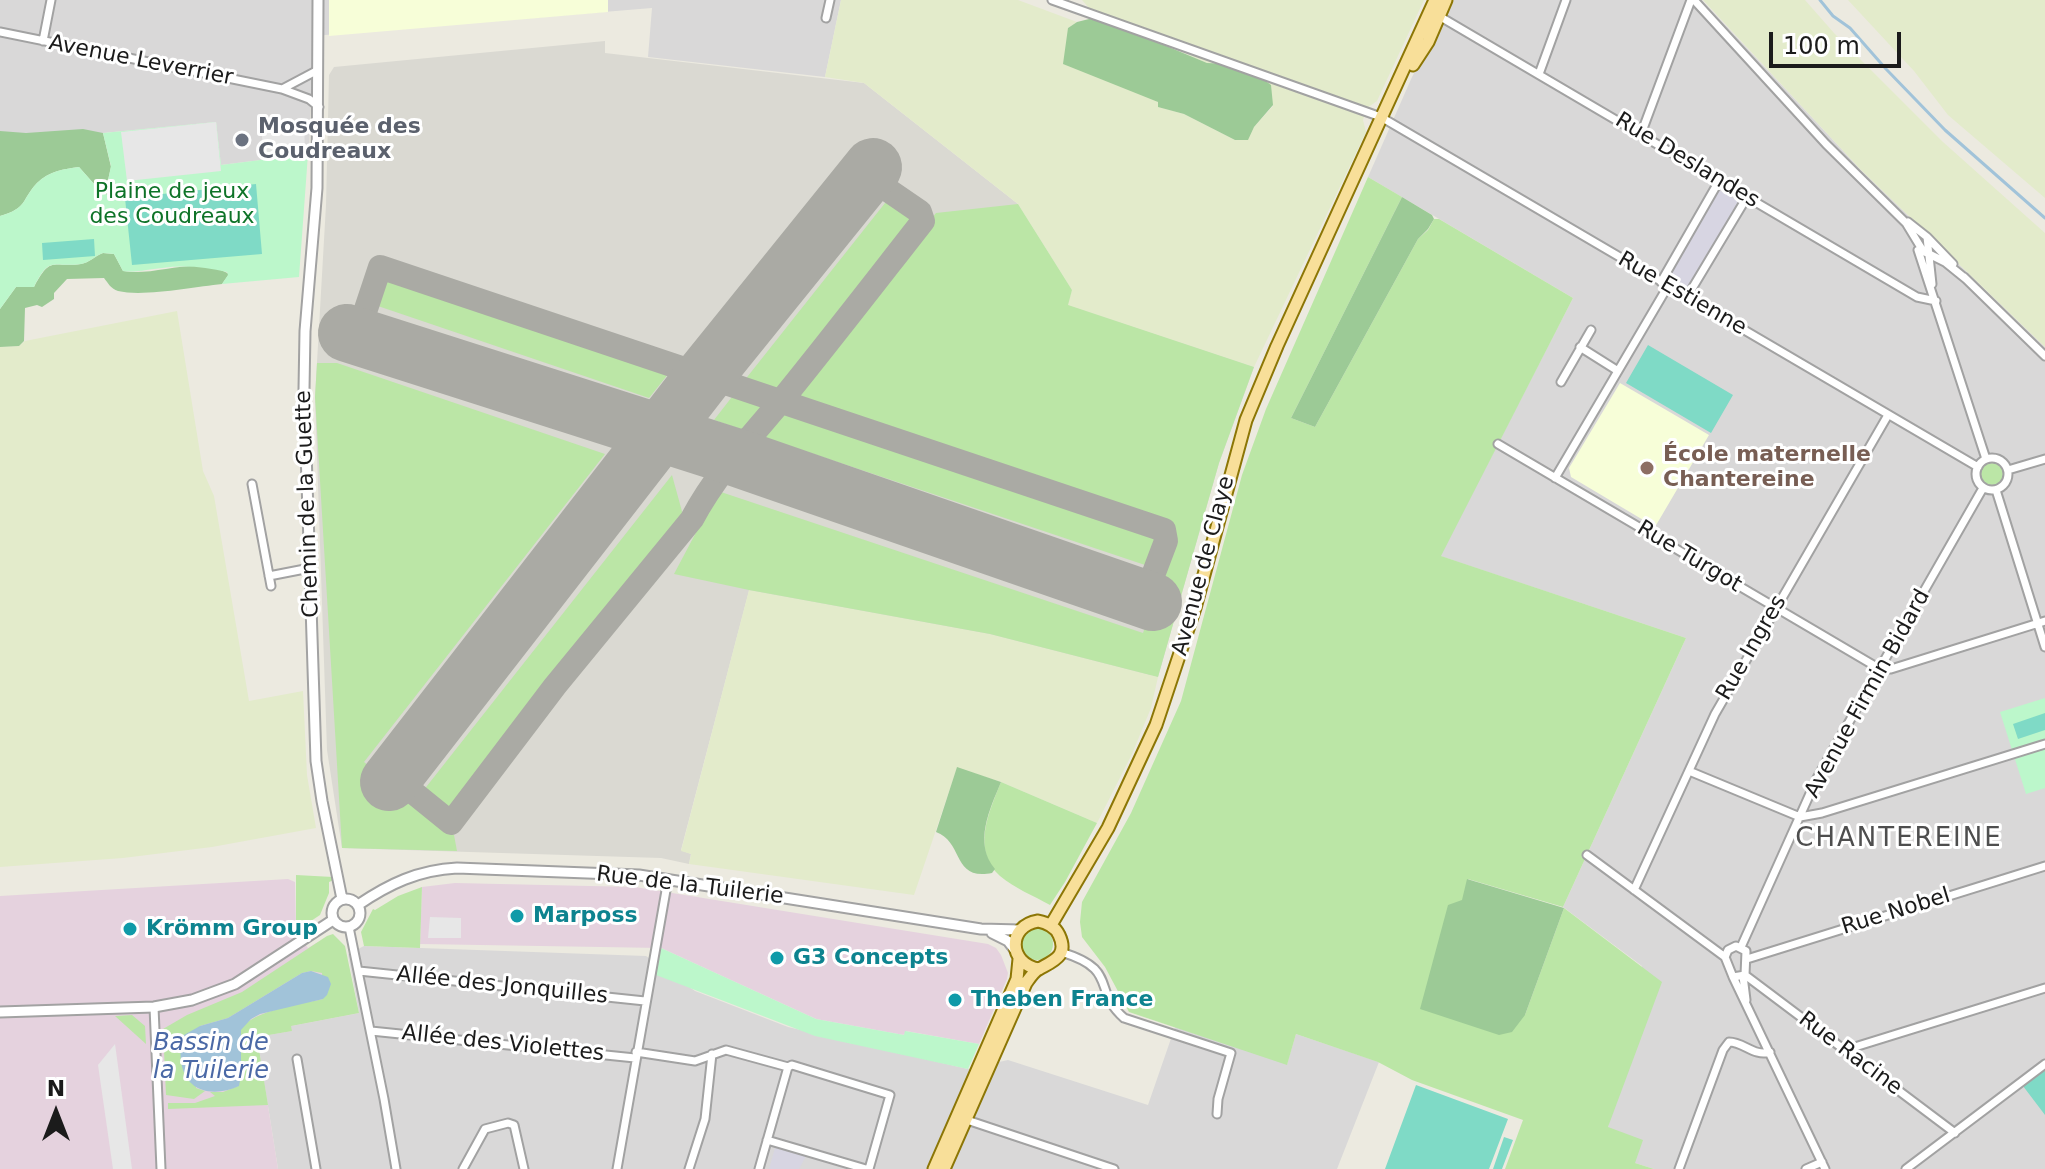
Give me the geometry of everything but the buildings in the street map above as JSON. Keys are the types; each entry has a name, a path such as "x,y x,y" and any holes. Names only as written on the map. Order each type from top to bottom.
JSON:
{"main road":[{"name":"Avenue de Claye","path":"1051,925 1108,828 1156,725 1195,608 1246,420 1435,0"},
{"name":"Avenue de Claye","path":"1384,119 1446,0"},
{"path":"934,1169 1017,979 1014,943 1020,930 1031,922 1045,922 1059,934 1061,952 1052,964 1039,969 1026,983 944,1169"},
{"path":"1017,955 1024,964 1039,969"}],"street":[{"path":"43,41 51,0"},
{"name":"Chemin de la Guette","path":"318,0 317,188 304,361 317,769 342,899"},
{"path":"826,18 830,0"},
{"name":"Rue Estienne","path":"1052,0 1384,119 1978,467"},
{"path":"1539,74 1566,0"},
{"path":"1641,134 1693,0 1809,125 1906,223 1935,297 1986,459"},
{"name":"Rue Deslandes","path":"1439,16 1917,297 1935,297"},
{"name":"Avenue Leverrier","path":"0,32 282,89 300,95 319,107"},
{"path":"282,89 319,69"},
{"path":"300,80 300,95"},
{"path":"1555,478 1618,371 1719,181"},
{"path":"1687,297 1747,197"},
{"path":"1894,210 1927,237 2045,356"},
{"path":"1927,237 1935,297"},
{"path":"1916,244 1966,279"},
{"path":"1561,382 1591,330"},
{"path":"1580,347 1618,371"},
{"name":"Rue Ingres","path":"1634,890 1715,714 1888,415"},
{"name":"Rue Turgot","path":"1498,444 1880,669"},
{"path":"1986,459 1997,459 2008,470 2005,485 1996,490 1983,488 1977,481 1978,467 1986,459"},
{"path":"2008,470 2045,459"},
{"path":"252,484 271,586"},
{"name":"Avenue Firmin Bidard","path":"1741,947 1817,778 1983,488"},
{"path":"1996,490 2041,622 2045,647"},
{"path":"269,576 310,568"},
{"path":"1880,669 1891,669 2041,622"},
{"path":"1689,771 1800,817 1837,809 2045,744"},
{"path":"1587,855 1725,957 1824,1165 1806,1169"},
{"name":"Rue Nobel","path":"1747,959 2045,866"},
{"name":"Rue de la Tuilerie","path":"358,905 404,878 445,869 625,873 981,929 1020,930"},
{"path":"617,1169 668,879"},
{"path":"342,899 358,905 359,918 349,927 340,926 333,920 333,907 342,899"},
{"path":"0,1012 154,1007 192,1000 235,984 333,920"},
{"path":"349,927 396,1169"},
{"name":"Rue de la Tuilerie","path":"981,929 1002,938 1017,955"},
{"path":"1725,957 1731,947 1741,947 1747,959 1744,976 1746,1002"},
{"path":"1061,952 1082,958 1096,969 1114,1006 1124,1018 1231,1053 1217,1114"},
{"name":"Allée des Jonquilles","path":"359,971 645,1001"},
{"path":"1733,977 1744,976"},
{"name":"Rue Racine","path":"1744,976 1955,1133"},
{"path":"1845,1050 2045,988"},
{"path":"154,1007 161,1169"},
{"name":"Allée des Violettes","path":"371,1031 695,1061 728,1051 822,1073 890,1095 866,1169"},
{"path":"1679,1169 1723,1050 1729,1042 1763,1054 1770,1052"},
{"path":"689,1169 705,1119 712,1054"},
{"path":"297,1059 316,1169"},
{"path":"1906,1169 2045,1064"},
{"path":"759,1169 788,1067"},
{"path":"967,1120 1114,1169"},
{"path":"463,1169 485,1129 508,1123 514,1125 524,1169"},
{"path":"767,1140 866,1169"}],"shaded area":[{"path":"0,0 841,0 825,77 648,57 652,8 313,36 309,154 221,165 216,122 103,133 0,167"},
{"path":"329,0 608,0 608,12 329,36"},
{"path":"841,0 1018,0 1077,22 1068,28 1068,38 1158,102 1159,107 1184,114 1235,140 1254,127 1273,106 1232,64 1207,63 1097,17 1082,0 1424,0 1377,101 1367,108 1363,120 1366,132 1254,367 1067,305 1072,290 1018,204 864,83 825,77"},
{"path":"1454,0 1702,0 1861,170 2045,347 2045,1169 1654,1169 1635,1163 1608,1127 1642,966 1563,907 1686,638 1440,556 1573,298 1368,177 1412,77"},
{"path":"1703,0 1805,0 1943,142 2045,233 2045,347 1861,170"},
{"path":"1848,0 2045,0 2045,198 1948,115 1914,71"},
{"path":"605,41 605,53 864,83 1018,204 1068,305 1254,367 1219,463 1158,677 749,591 681,850 691,854 689,864 661,858 342,848 327,750 315,397 326,205 329,75 334,67"},
{"path":"304,120 305,155 264,160 261,125"},
{"path":"216,122 221,171 127,181 121,132"},
{"path":"1719,190 1740,202 1687,293 1667,281"},
{"path":"177,311 203,471 214,496 249,701 303,691 307,775 316,828 212,847 123,858 0,867 0,347 19,346 25,341"},
{"path":"1620,383 1709,435 1655,527 1571,477 1569,468"},
{"path":"749,590 990,634 1158,677 1151,708 1097,823 1001,782 957,768 914,895 689,864 691,854 681,851"},
{"path":"288,879 295,882 296,931 308,948 318,942 359,1013 291,1026 292,1031 257,1037 278,1169 0,1169 0,896"},
{"path":"455,883 635,887 988,944 1001,955 1008,973 1007,979 979,1044 906,1031 904,1035 816,1019 661,948 420,944 422,887"},
{"path":"430,917 461,918 461,938 428,938"},
{"path":"364,946 646,956 695,991 788,1027 968,1069 1008,1060 1148,1105 1175,1027 1287,1064 1296,1034 1379,1062 1337,1169 278,1169 257,1037 291,1031 291,1026 359,1013 348,954"},
{"path":"115,1044 132,1169 113,1169 98,1065"},
{"path":"775,1148 806,1156 799,1169 769,1169"}],"green space":[{"path":"1097,17 1207,63 1232,64 1251,70 1271,85 1273,105 1254,127 1248,140 1235,140 1184,114 1158,107 1158,102 1063,64 1068,28 1077,22"},
{"name":"Plaine de jeux des Coudreaux","path":"216,122 221,165 308,154 299,277 222,284 227,272 187,267 123,271 114,254 103,253 84,263 48,267 34,287 16,287 0,309 0,216 20,207 42,179 57,171 79,167 102,193 108,195 111,190 108,181 111,166 103,133"},
{"path":"83,129 103,133 111,167 108,180 111,190 108,195 102,193 79,167 68,169 42,179 20,207 0,216 0,131 26,133"},
{"path":"1368,177 1402,197 1291,418 1315,427 1418,239 1434,219 1439,219 1573,298 1441,556 1686,638 1563,907 1468,879 1525,1015 1564,908 1662,982 1608,1127 1643,1140 1635,1163 1654,1169 1505,1169 1523,1120 1412,1080 1378,1062 1296,1034 1287,1065 1129,1012 1105,967 1082,937 1082,902 1131,813 1181,701 1242,475 1266,409"},
{"path":"256,184 262,254 132,265 125,198"},
{"path":"1402,197 1434,219 1418,239 1315,427 1291,418"},
{"path":"889,198 915,218 779,393 744,381"},
{"path":"1018,204 1072,290 1068,305 1254,367 1219,463 1158,677 990,634 674,574 718,491 1143,633 1174,540 1174,532 1163,521 790,399 936,213"},
{"path":"94,239 95,256 43,260 42,243"},
{"path":"103,253 114,254 123,271 204,266 229,274 222,284 141,293 116,290 104,278 67,279 54,293 54,299 42,307 25,308 24,341 19,346 0,347 0,309 16,287 34,287 44,270 53,265 84,263"},
{"path":"383,276 669,373 649,398 372,304"},
{"path":"1648,345 1733,395 1711,433 1626,383"},
{"path":"317,363 337,363 605,454 364,762 454,835 457,851 342,848 315,397"},
{"path":"735,393 770,405 746,431 714,420"},
{"path":"782,409 1158,535 1148,566 760,436"},
{"path":"1992,463 2000,466 2003,474 2000,482 1992,485 1984,482 1981,474 1984,466"},
{"path":"672,475 683,515 450,811 423,791"},
{"path":"2045,698 2045,788 2026,794 2000,712"},
{"path":"2045,713 2045,730 2018,739 2013,724"},
{"path":"957,767 1001,782 988,815 984,837 988,859 995,869 992,873 970,871 945,837 936,832"},
{"path":"1001,782 1097,823 1050,905 1000,876 986,855 985,830"},
{"path":"296,875 333,877 334,880 329,882 329,893 320,915 296,931"},
{"path":"1467,879 1564,908 1525,1015 1512,1032 1499,1035 1420,1009 1448,905 1462,900"},
{"path":"422,887 420,948 364,946 361,932 373,909"},
{"path":"1037,928 1048,933 1053,944 1048,955 1037,960 1026,955 1021,944 1026,933"},
{"path":"333,934 345,946 359,1013 291,1026 292,1031 257,1037 268,1105 168,1109 168,1103 195,1103 215,1096 210,1092 223,1092 238,1086 239,1035 243,1027 262,1014 323,999 322,973 302,973 228,1018 200,1026 196,1088 205,1091 194,1099 166,1095 163,1029 187,1015 242,992"},
{"path":"661,948 816,1019 904,1035 905,1031 979,1044 968,1069 815,1036 656,975"},
{"path":"132,1015 145,1026 146,1044 115,1016"},
{"path":"2045,1070 2045,1115 2023,1086"},
{"path":"1416,1085 1508,1119 1489,1169 1385,1169"},
{"path":"1504,1137 1513,1140 1502,1169 1493,1169"}],"water":[{"name":"Bassin de la Tuilerie","path":"311,971 328,977 331,984 323,999 260,1014 241,1030 239,1086 219,1092 201,1090 188,1079 181,1057 184,1035 200,1026 228,1018 302,973"}],"waterway":[{"path":"1820,0 1945,130 2045,218"}],"taxiway":[{"path":"393,776 451,823 555,686 692,519 734,457 923,221 920,212 866,175"},
{"path":"357,336 380,267 1164,530 1166,541 1144,599"}],"runway":[{"path":"389,782 705,375 873,167"},
{"path":"347,333 732,456 1153,602"}],"place":[{"name":"Mosquée des Coudreaux","path":"242,140"},
{"name":"École maternelle Chantereine","path":"1647,468"},
{"name":"Marposs","path":"517,916"},
{"name":"Krömm Group","path":"130,929"},
{"name":"G3 Concepts","path":"777,958"},
{"name":"Theben France","path":"955,1000"}],"district":[{"name":"CHANTEREINE","path":"1899,839"}]}
